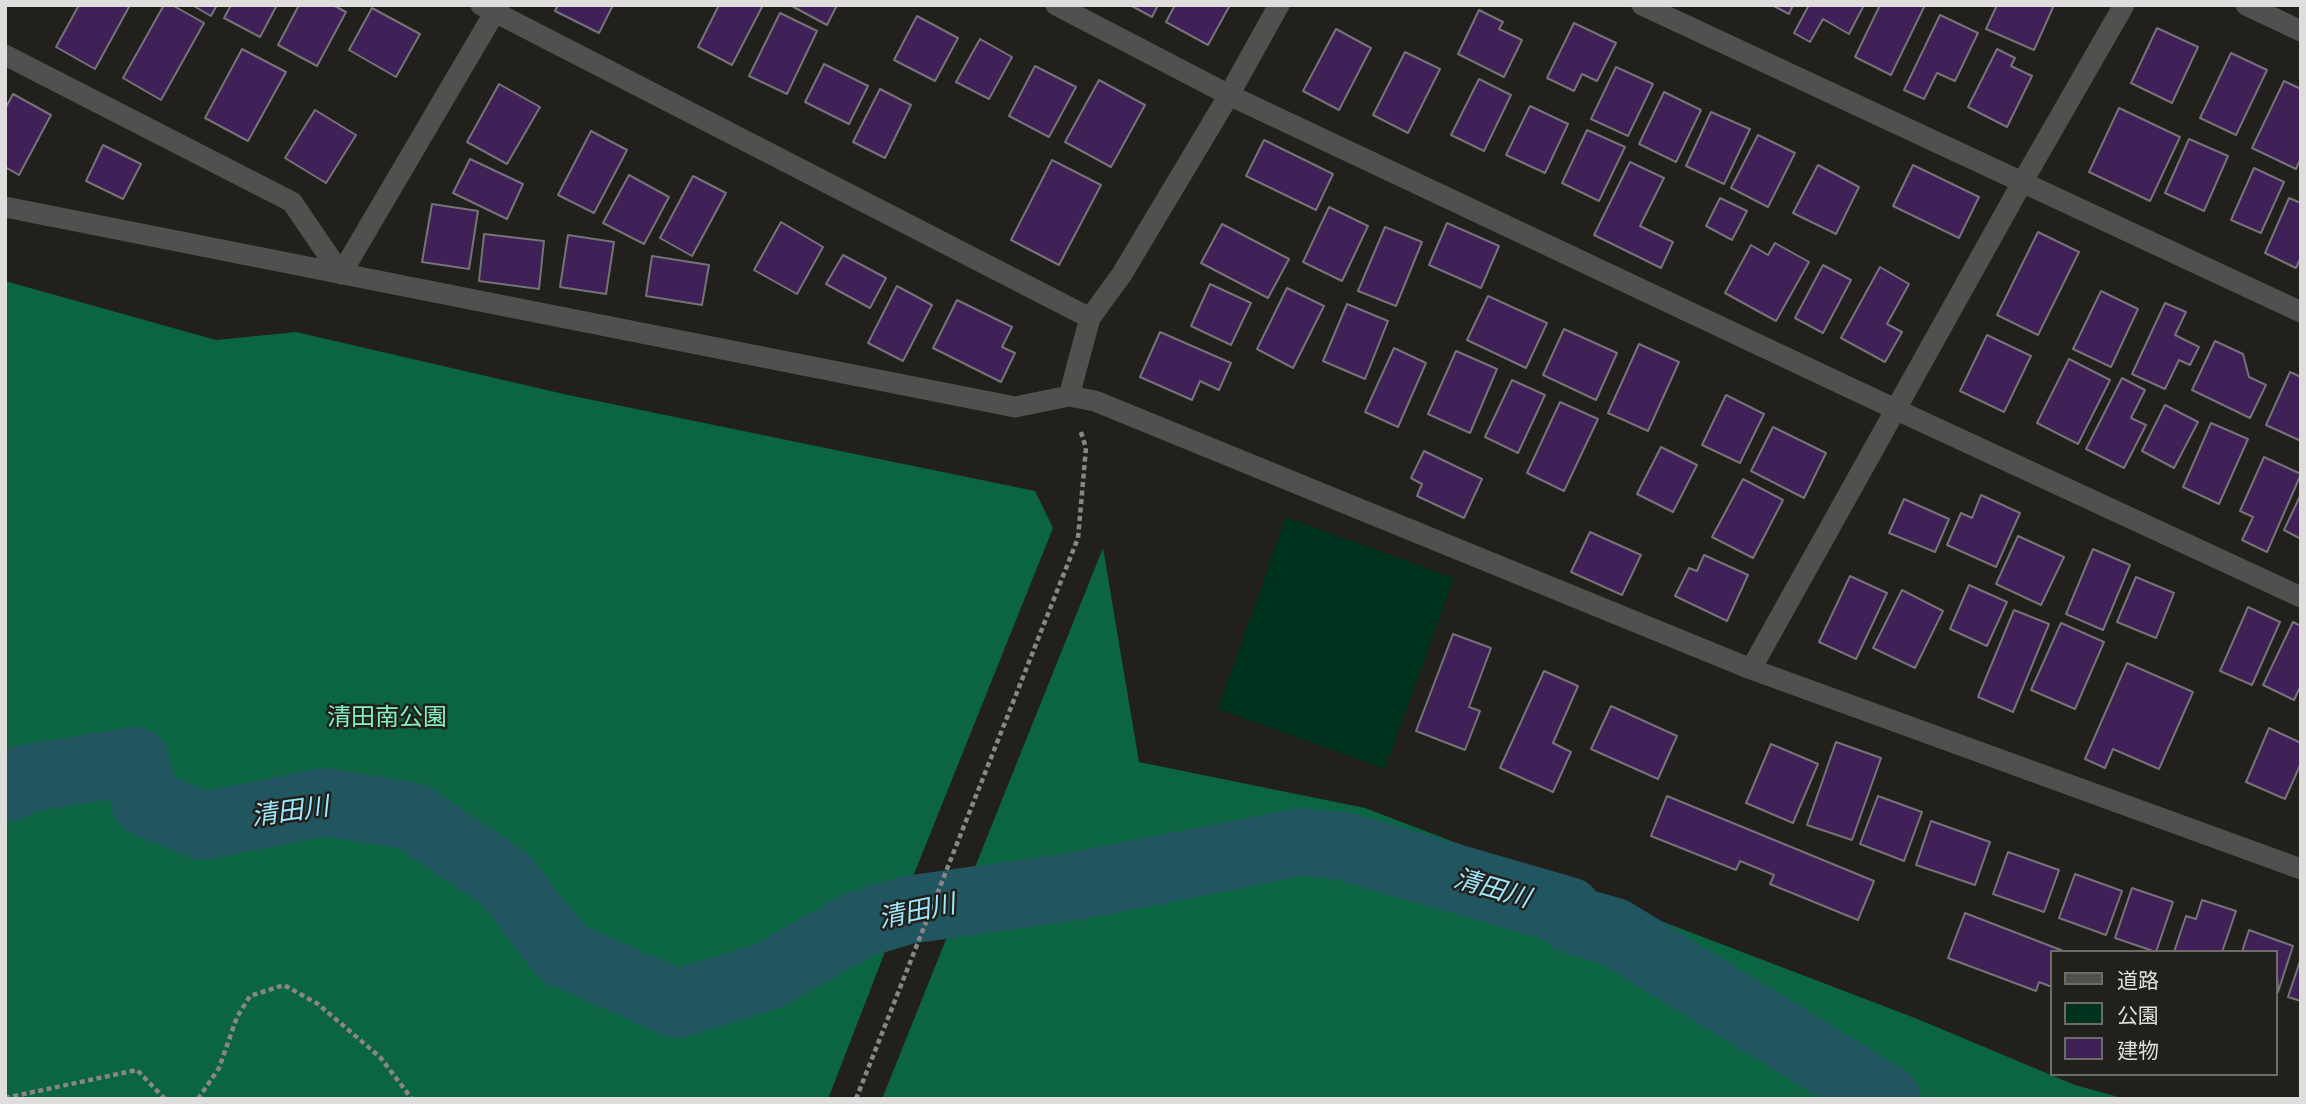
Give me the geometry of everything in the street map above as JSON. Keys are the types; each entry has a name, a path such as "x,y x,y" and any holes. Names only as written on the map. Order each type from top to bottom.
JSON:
{"street":[{"path":"1056,5 1229,95 2301,597"},
{"path":"1069,396 1090,318 1122,274 1229,95 1279,5"},
{"path":"1642,5 2301,312"},
{"path":"1751,669 2124,5"},
{"path":"2246,5 2301,31"},
{"path":"341,274 492,8 1090,318"},
{"path":"5,55 292,202 341,274"},
{"path":"5,207 1015,407 1069,396 1095,401 1751,669 2301,869"}],"path":[{"path":"856,1099 1078,538 1086,449 1069,396"},
{"path":"198,1099 219,1068 237,1017 250,996 284,985 318,1004 380,1057 412,1099"},
{"path":"5,1098 137,1070 165,1099"}],"green space":[{"name":"清田南公園","path":"5,281 216,340 296,332 568,395 1035,491 1053,528 906,894 873,908 890,939 828,1099 5,1099"},
{"path":"1286,517 1454,578 1385,769 1218,709"},
{"path":"1103,548 1139,762 1365,808 1915,1018 2050,1076 2126,1099 882,1099"}],"building":[{"path":"79,5 130,5 95,69 56,47"},
{"path":"164,5 172,5 204,23 161,100 123,78"},
{"path":"192,5 217,5 211,16"},
{"path":"231,5 277,5 260,37 224,18"},
{"path":"299,5 333,5 346,12 317,66 278,45"},
{"path":"558,5 613,5 599,33 555,11"},
{"path":"719,5 763,5 732,65 698,47"},
{"path":"790,5 837,5 827,25"},
{"path":"1130,5 1158,5 1152,17"},
{"path":"1175,5 1230,5 1208,45 1166,22"},
{"path":"1772,5 1793,5 1789,14"},
{"path":"1809,5 1864,5 1849,34 1823,19 1810,42 1794,33"},
{"path":"1880,5 1925,5 1891,75 1855,57"},
{"path":"1997,5 2054,5 2034,50 1986,29"},
{"path":"372,8 420,34 396,77 349,50"},
{"path":"1479,10 1503,22 1499,29 1522,40 1504,77 1458,54"},
{"path":"780,13 817,31 787,94 749,76"},
{"path":"1940,15 1978,33 1955,81 1937,73 1924,99 1904,90"},
{"path":"917,16 958,38 935,81 894,60"},
{"path":"1574,23 1616,43 1597,81 1582,74 1574,91 1547,78"},
{"path":"2157,28 2198,47 2172,103 2131,83"},
{"path":"1336,29 1371,48 1339,110 1303,91"},
{"path":"980,39 1012,57 989,99 956,82"},
{"path":"242,49 286,72 248,141 205,118"},
{"path":"1997,49 2015,58 2011,66 2032,76 2007,127 1968,107"},
{"path":"1405,52 1440,69 1408,133 1373,115"},
{"path":"2231,53 2267,70 2236,135 2200,118"},
{"path":"824,64 868,86 849,124 805,102"},
{"path":"1035,66 1076,87 1049,137 1009,116"},
{"path":"1616,67 1653,84 1628,136 1591,119"},
{"path":"1479,79 1511,95 1484,151 1451,135"},
{"path":"1099,80 1145,105 1111,167 1065,142"},
{"path":"2284,81 2301,89 2301,158 2296,169 2252,148"},
{"path":"499,84 540,107 507,164 467,142"},
{"path":"880,89 911,105 885,158 853,142"},
{"path":"1664,92 1701,110 1676,162 1639,144"},
{"path":"13,94 51,115 19,175 5,167 5,109"},
{"path":"1530,106 1568,124 1545,173 1506,155"},
{"path":"2119,108 2180,137 2150,201 2089,172"},
{"path":"315,110 356,135 326,183 285,158"},
{"path":"1711,112 1750,129 1724,184 1686,166"},
{"path":"1587,130 1625,147 1599,201 1562,183"},
{"path":"591,131 627,150 594,213 558,195"},
{"path":"1758,135 1795,153 1768,207 1731,188"},
{"path":"2189,139 2228,156 2204,211 2165,193"},
{"path":"1264,140 1333,174 1316,210 1246,176"},
{"path":"103,145 141,164 123,199 86,181"},
{"path":"470,159 523,184 507,219 453,193"},
{"path":"1052,160 1101,185 1059,265 1011,240"},
{"path":"1630,162 1664,178 1640,226 1673,242 1661,268 1594,235"},
{"path":"1818,165 1859,187 1836,234 1793,213"},
{"path":"1913,165 1979,197 1959,238 1893,206"},
{"path":"2254,168 2284,182 2261,233 2231,220"},
{"path":"629,175 669,197 644,244 603,223"},
{"path":"693,176 726,193 692,256 660,238"},
{"path":"1720,198 1747,211 1732,240 1706,226"},
{"path":"2289,198 2301,203 2301,257 2296,268 2265,253"},
{"path":"432,204 478,211 469,269 422,262"},
{"path":"1329,207 1368,226 1342,281 1303,262"},
{"path":"781,222 823,247 797,294 754,270"},
{"path":"1447,223 1499,246 1481,288 1429,265"},
{"path":"1222,224 1289,259 1268,298 1201,263"},
{"path":"1385,227 1422,242 1396,306 1358,291"},
{"path":"2038,232 2079,252 2038,335 1997,315"},
{"path":"484,234 544,241 539,289 479,281"},
{"path":"568,235 614,242 606,294 560,287"},
{"path":"1775,243 1809,262 1776,321 1725,293 1751,245 1768,255"},
{"path":"843,255 886,278 870,308 826,284"},
{"path":"652,256 709,265 702,305 646,296"},
{"path":"1823,265 1851,280 1823,333 1795,318"},
{"path":"1880,267 1909,284 1887,324 1902,332 1885,362 1841,338"},
{"path":"1210,284 1251,303 1231,345 1191,326"},
{"path":"897,286 932,305 903,361 868,343"},
{"path":"1287,288 1324,306 1293,368 1257,349"},
{"path":"2101,291 2138,309 2111,367 2073,349"},
{"path":"1488,296 1547,323 1526,368 1467,340"},
{"path":"957,300 1012,327 1002,347 1015,353 1001,382 933,348"},
{"path":"2165,303 2186,312 2175,335 2199,347 2190,365 2179,360 2165,389 2132,374"},
{"path":"1347,304 1388,321 1365,379 1323,361"},
{"path":"1564,329 1617,353 1596,400 1543,375"},
{"path":"1160,332 1231,363 1219,390 1200,381 1192,400 1140,377"},
{"path":"1987,335 2031,356 2004,412 1960,391"},
{"path":"2215,341 2243,354 2249,377 2266,385 2250,418 2192,390"},
{"path":"1639,344 1679,362 1648,431 1608,413"},
{"path":"1394,348 1426,363 1398,427 1365,412"},
{"path":"1456,351 1497,369 1470,433 1428,414"},
{"path":"2069,359 2110,380 2078,444 2037,423"},
{"path":"2290,372 2301,377 2301,441 2266,425"},
{"path":"2122,378 2145,390 2131,418 2146,425 2124,468 2086,449"},
{"path":"1512,380 1545,395 1518,453 1485,437"},
{"path":"1726,395 1764,414 1740,463 1702,445"},
{"path":"1560,402 1598,419 1564,491 1527,473"},
{"path":"2165,405 2198,422 2174,468 2142,451"},
{"path":"2211,423 2248,439 2219,504 2183,487"},
{"path":"1773,427 1826,453 1804,498 1751,471"},
{"path":"1661,447 1697,465 1673,512 1637,494"},
{"path":"1424,451 1482,479 1464,518 1417,496 1422,484 1411,478"},
{"path":"2264,457 2301,474 2267,552 2242,540 2253,517 2240,511"},
{"path":"1743,479 1783,500 1753,558 1712,537"},
{"path":"2301,494 2301,539 2284,530"},
{"path":"1981,495 2020,513 1996,567 1947,545 1961,513 1972,518"},
{"path":"1904,499 1949,519 1935,552 1889,533"},
{"path":"1590,532 1641,555 1622,595 1571,572"},
{"path":"2018,536 2064,557 2041,605 1996,584"},
{"path":"2093,549 2130,565 2103,630 2066,614"},
{"path":"1704,555 1748,575 1727,621 1675,596 1689,568 1697,571"},
{"path":"1850,576 1887,593 1856,659 1819,642"},
{"path":"2136,577 2174,593 2156,638 2117,622"},
{"path":"1969,585 2007,602 1987,646 1950,629"},
{"path":"1902,590 1943,611 1915,668 1873,648"},
{"path":"2248,607 2280,622 2252,685 2220,671"},
{"path":"2014,610 2049,624 2013,712 1978,697"},
{"path":"2293,622 2301,626 2301,685 2294,700 2263,685"},
{"path":"2061,623 2104,642 2075,709 2031,690"},
{"path":"1453,634 1491,648 1469,707 1480,711 1465,750 1416,731"},
{"path":"2127,663 2193,692 2159,769 2113,749 2105,768 2085,759"},
{"path":"1544,671 1578,686 1553,743 1571,752 1553,792 1500,768"},
{"path":"1611,706 1677,736 1658,779 1591,749"},
{"path":"2269,728 2301,743 2301,763 2285,799 2246,782"},
{"path":"1836,742 1881,758 1852,840 1807,825"},
{"path":"1771,744 1818,764 1793,823 1746,803"},
{"path":"1667,796 1874,881 1858,920 1770,884 1774,875 1740,861 1736,870 1651,836"},
{"path":"1878,796 1922,812 1904,861 1860,844"},
{"path":"1931,821 1990,842 1975,885 1916,865"},
{"path":"2008,852 2059,870 2044,912 1993,894"},
{"path":"2075,874 2122,891 2106,935 2059,918"},
{"path":"2132,888 2173,902 2157,950 2115,938"},
{"path":"2202,900 2236,911 2223,950 2175,950 2186,916 2196,919"},
{"path":"1965,913 2061,950 2050,950 2050,986 2039,982 2036,991 1948,958"},
{"path":"2249,930 2293,946 2278,992 2278,950 2243,950"},
{"path":"2301,958 2301,1001 2288,997"}],"waterway":[{"name":"清田川","path":"5,789 23,779 135,761 145,802 203,826 324,802 411,816 505,879 562,953 677,1004 768,976 858,925 907,910 1071,887 1300,842 1343,846 1568,911 1573,920 1614,932 1887,1099"}]}
